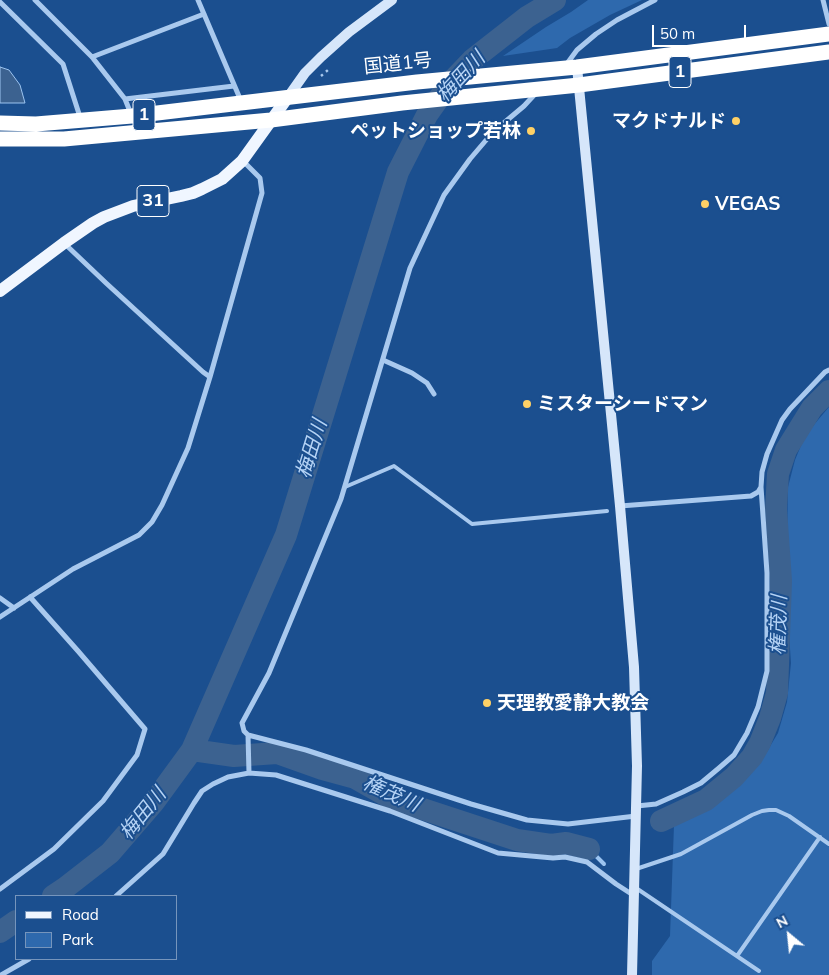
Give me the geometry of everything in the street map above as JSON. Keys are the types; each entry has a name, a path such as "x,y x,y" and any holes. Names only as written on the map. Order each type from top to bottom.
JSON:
{"highway":[{"name":"国道1号","path":"0,123 36,124 132,116 418,82 570,68 829,34"},
{"name":"国道1号","path":"0,139 64,138 271,120 402,103 580,85 829,52"}],"main road":[{"name":"31","path":"0,290 93,223 118,211 144,203 182,196 202,189 222,178 242,161 288,97"}],"street":[{"path":"36,1 44,0"},
{"path":"198,0 242,104"},
{"path":"288,97 321,56 349,32 392,0"},
{"path":"632,975 637,766 634,667 580,85 570,68 569,60 577,50 596,34 617,20 655,0"},
{"path":"822,0 829,24"},
{"path":"36,1 92,57 125,99 132,116"},
{"path":"0,2 63,64 81,120"},
{"path":"92,57 204,14"},
{"path":"125,99 234,86"},
{"path":"249,770 248,737 242,724 269,673 341,500 410,268 444,196 470,159 493,132 524,106 536,89"},
{"path":"0,617 73,569 139,535 152,522 162,505 188,448 262,193 260,178 242,161"},
{"path":"64,243 210,377"},
{"path":"383,360 427,383 434,394"},
{"path":"248,737 306,750 470,804 527,820 568,824 636,811 656,804 700,783 734,754 747,733 758,707 767,671 767,573 761,487 762,472 767,454 782,420 790,408 829,370"},
{"path":"620,506 751,496 758,492 761,487"},
{"path":"0,889 54,849 103,801 138,755 145,729 30,597"},
{"path":"0,598 14,608"},
{"path":"117,895 164,854 202,791 228,777 249,770 276,775 390,811 498,852 553,858 565,857 587,862 616,884 634,891"},
{"path":"1,975 27,960"}],"lane":[{"path":"345,487 394,466 472,524 607,511"},
{"path":"634,869 681,854 762,810 776,810 789,816 829,844"},
{"path":"737,956 820,837"},
{"path":"634,891 759,970"}],"path":[{"path":"321,76 328,70"}],"green space":[{"path":"588,0 642,0 610,15 570,38 557,48 503,56 571,12"},
{"path":"829,407 829,975 652,975 652,961 670,936 674,825 713,806 733,789 766,753 778,733 787,702 791,663 786,590 788,487 795,460 802,443 812,427"}],"shaded area":[{"path":"0,67 9,70 20,85 25,103 0,103"}],"waterway":[{"name":"梅田川","path":"54,895 110,853 154,802 192,750 286,535 398,172 427,115 449,84 472,60 527,17 555,0"},
{"name":"権茂川","path":"661,821 706,800 734,777 752,757 770,718 777,693 781,581 776,509 778,474 786,450 812,408 829,391"},
{"name":"権茂川","path":"192,750 234,756 277,753 322,769 355,778 392,799 517,840 551,845 566,843 589,849"},
{"path":"589,849 604,864"},
{"name":"梅田川","path":"0,932 15,922"}],"place":[{"name":"マクドナルド","path":"736,121"},
{"name":"ペットショップ若林","path":"531,131"},
{"name":"VEGAS","path":"705,204"},
{"name":"ミスターシードマン","path":"527,404"},
{"name":"天理教愛静大教会","path":"487,703"}]}
